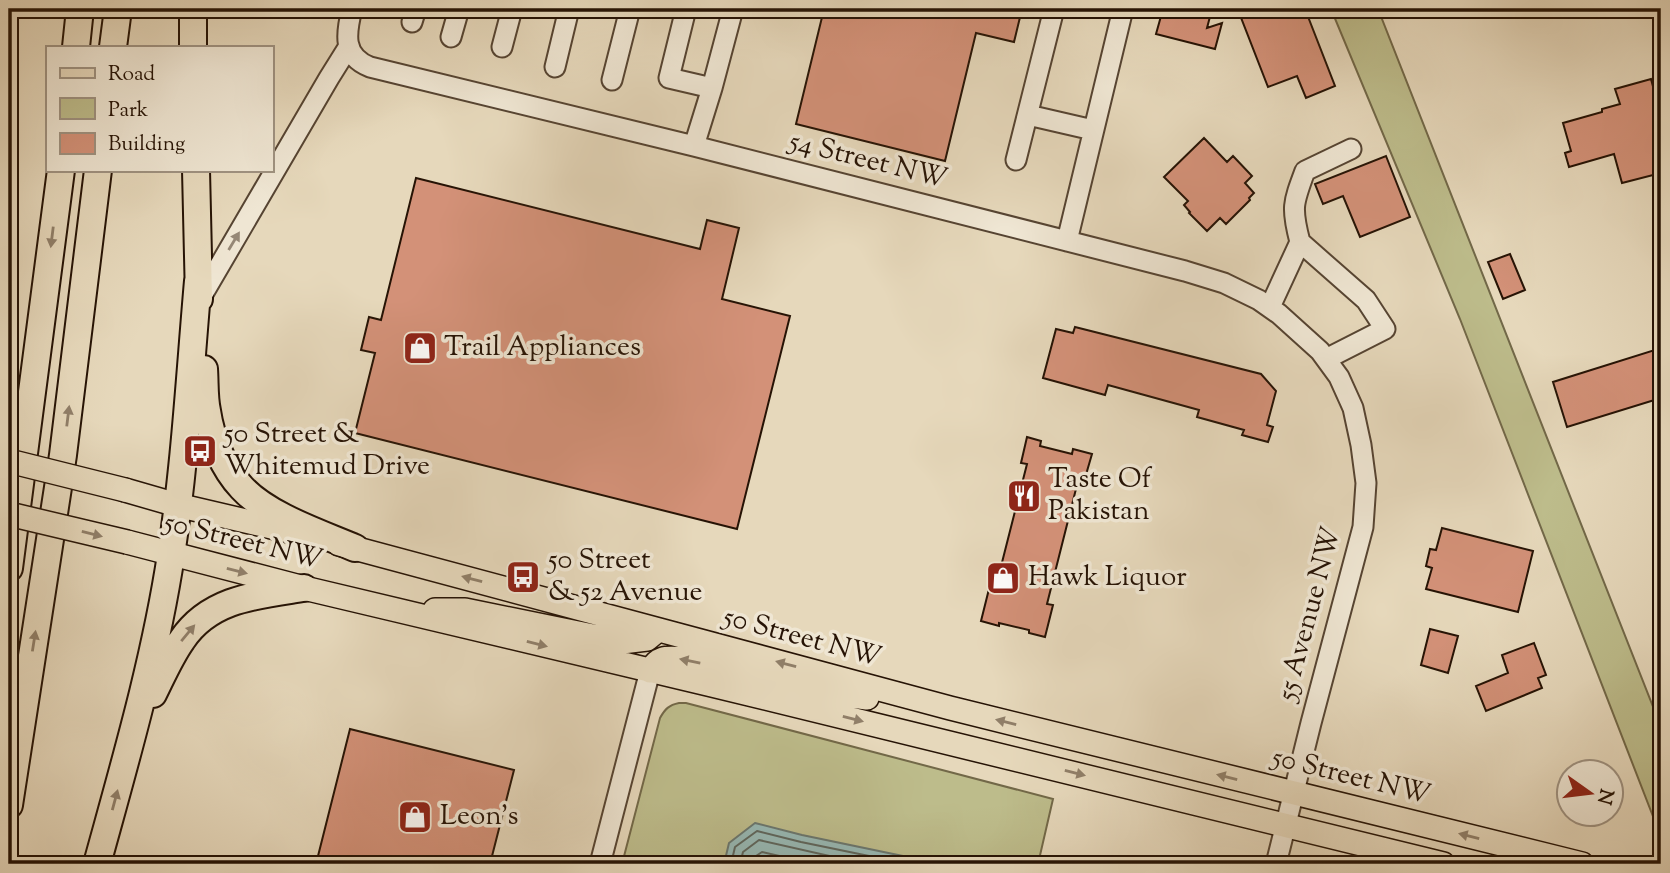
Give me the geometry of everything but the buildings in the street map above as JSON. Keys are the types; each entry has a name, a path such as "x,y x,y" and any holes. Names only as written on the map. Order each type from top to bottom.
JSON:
{"highway":[{"path":"76,46 80,9"},
{"path":"113,46 118,9"},
{"path":"192,9 193,46"},
{"path":"9,568 61,172"},
{"path":"9,805 63,455 99,172"},
{"path":"196,172 198,290 207,413 215,444 229,471 256,500 284,518 355,548"},
{"path":"97,864 152,659 171,554 198,290"},
{"path":"132,736 182,639 200,619 225,603 304,588"}],"main road":[{"name":"50 Street NW","path":"9,461 355,548 950,708 1583,864"},
{"name":"50 Street NW","path":"9,514 1443,864"},
{"path":"394,609 465,610 622,642 647,639 658,630"},
{"path":"650,671 655,662 666,657 685,659 838,694 950,708"}],"street":[{"path":"273,169 329,78 351,51 347,35 352,9"},
{"path":"452,37 459,9"},
{"path":"502,47 512,9"},
{"path":"555,67 569,9"},
{"path":"612,80 630,9"},
{"path":"686,9 669,78 712,88"},
{"path":"694,146 733,9"},
{"path":"1016,160 1054,9"},
{"path":"1067,241 1123,9"},
{"name":"54 Street NW","path":"351,51 364,65 389,72 694,146 1224,283 1270,307 1326,359 1339,377"},
{"path":"1028,115 1093,130"},
{"path":"1326,359 1385,329 1366,300 1300,242 1293,217 1294,200 1305,171 1351,149"},
{"path":"198,290 271,172"},
{"path":"1270,307 1300,242"},
{"name":"55 Avenue NW","path":"1276,864 1363,527 1366,483 1361,445 1353,408 1339,377"},
{"path":"600,864 650,671"}],"green space":[{"path":"1331,9 1378,9 1661,727 1661,837 1460,319"},
{"path":"679,703 1053,799 1038,864 622,864 660,718 668,708"}],"water":[{"path":"755,823 922,860 928,864 724,864 729,843"}],"place":[{"name":"Trail Appliances","path":"420,348"},
{"name":"50 Street & Whitemud Drive","path":"200,451"},
{"name":"Taste Of Pakistan","path":"1024,496"},
{"name":"50 Street & 52 Avenue","path":"523,577"},
{"name":"Hawk Liquor","path":"1003,578"},
{"name":"Leon's","path":"415,817"}]}
